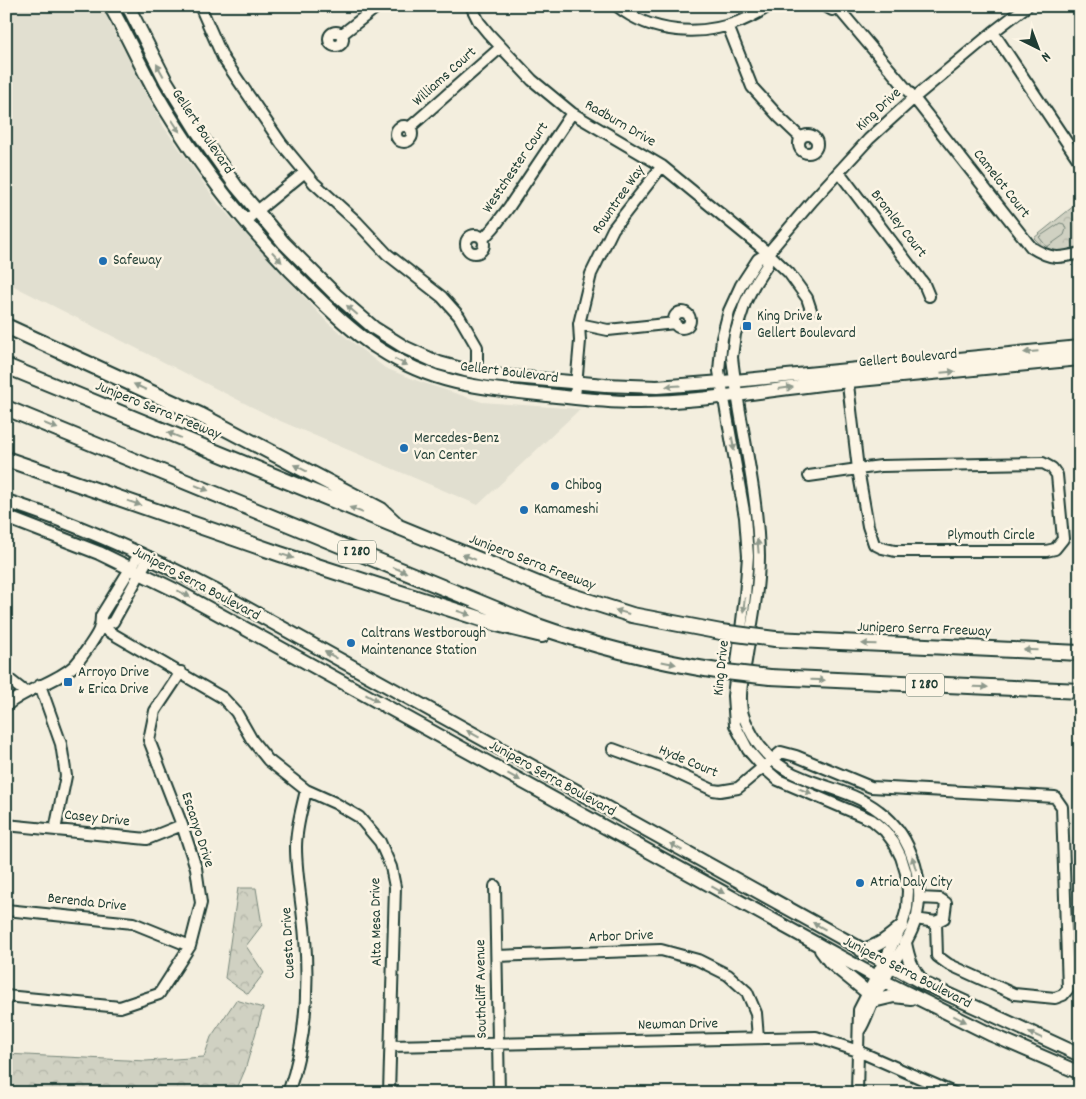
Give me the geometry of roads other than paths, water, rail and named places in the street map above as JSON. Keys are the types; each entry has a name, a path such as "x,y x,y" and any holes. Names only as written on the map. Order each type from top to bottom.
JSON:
{"highway":[{"path":"6,326 131,382 236,433 381,510 401,529"},
{"name":"Junipero Serra Freeway","path":"6,366 534,583 582,600 649,619 721,632 775,639 1080,652"},
{"name":"I 280","path":"6,408 524,621 582,641 648,658 717,671 770,677 1080,691"},
{"path":"6,459 280,554 497,624 648,658"}],"main road":[{"name":"Gellert Boulevard","path":"110,6 142,68 172,120 208,172 245,220 285,265 326,306 365,340 426,374 462,385 490,390 630,402 686,400 731,395 847,375 1080,347"},
{"name":"Gellert Boulevard","path":"128,6 158,66 184,112 223,168 257,212 288,247 343,302 390,339 422,356 456,368 475,372 632,387 658,387 721,381 847,375 1080,359"},
{"name":"Junipero Serra Boulevard","path":"6,501 81,528 144,555 214,590 861,950 924,983 1080,1054"},
{"name":"Junipero Serra Boulevard","path":"6,517 68,540 136,570 252,631 880,979 985,1031 1080,1073"},
{"path":"861,950 882,942 902,926"},
{"path":"905,943 908,960 913,970 924,983"},
{"path":"816,944 830,962 870,997 894,996 916,998"}],"street":[{"path":"200,6 223,58 281,143 314,183 357,222 387,254 442,297 459,316 477,347 475,372"},
{"path":"341,35 378,6"},
{"name":"Radburn Drive","path":"471,6 479,22 500,48 532,80 572,113 662,166 768,253 789,273 807,298 811,310"},
{"path":"617,6 648,24 685,31 708,30 728,26 748,18 768,6"},
{"path":"825,6 832,10 839,7"},
{"name":"King Drive","path":"888,964 905,943 912,930 920,890 912,853 903,837 879,811 862,800 784,770 757,743 746,724 742,712 740,696 755,603 759,556 756,515 731,395 721,381 719,371 722,338 729,311 741,285 758,259 768,253 869,139 914,98 1027,6"},
{"name":"Camelot Court","path":"839,7 914,98 1031,247 1043,255 1057,258 1080,253"},
{"path":"728,26 752,87 801,138"},
{"path":"993,32 1080,162"},
{"name":"Williams Court","path":"409,128 500,48"},
{"name":"Westchester Court","path":"483,239 499,220 572,113"},
{"name":"Rowntree Way","path":"575,397 580,341 579,324 591,274 613,230 662,166"},
{"path":"245,220 305,172"},
{"name":"Bromley Court","path":"839,172 924,284 929,296"},
{"name":"King Drive","path":"768,253 767,265 754,284 745,303 735,334 732,357 735,381 731,395 748,556 733,696 735,725 748,750 778,780 872,820 884,831 898,851 906,873 907,908 902,926 888,964 870,997 859,1010 857,1093"},
{"path":"579,324 608,330 675,322"},
{"name":"Plymouth Circle","path":"847,375 858,469 868,526 874,544 882,548 895,550 1046,551 1055,549 1063,539 1057,475 1052,468 1043,462 881,466 858,469"},
{"path":"809,476 858,469"},
{"path":"6,706 25,692 61,676 84,655 101,627 113,622 144,555"},
{"name":"Alta Mesa Drive","path":"101,627 223,698 236,712 252,740 268,760 306,790 360,816 380,842 391,867 395,887 389,1093"},
{"name":"Escanyo Drive","path":"6,996 120,1007 159,994 190,946 201,903 196,868 182,825 148,740 154,711 181,672"},
{"path":"6,677 25,692"},
{"path":"40,685 61,744 66,776 55,830"},
{"name":"Hyde Court","path":"614,749 670,770 713,790 720,791 738,788 771,759"},
{"path":"771,759 781,752 796,756 871,787 1055,797 1062,807 1068,989 1063,995 1055,998 1014,994 948,964 938,956 936,922"},
{"name":"Cuesta Drive","path":"288,1093 296,1068 304,1028 306,986 305,938 296,847 298,824 306,790"},
{"name":"Casey Drive","path":"6,825 147,839 182,825"},
{"name":"Southcliff Avenue","path":"495,886 499,1093"},
{"path":"915,919 936,922 944,918 946,903 940,899 919,898"},
{"name":"Berenda Drive","path":"6,910 132,923 190,946"},
{"name":"Arbor Drive","path":"496,956 660,950 698,960 728,975 746,992 756,1013 758,1038"},
{"name":"Newman Drive","path":"391,1046 816,1037 858,1051 948,1091"}],"place":[{"name":"Safeway","path":"103,261"},
{"name":"King Drive & Gellert Boulevard","path":"747,326"},
{"name":"Mercedes-Benz Van Center","path":"404,448"},
{"name":"Chibog","path":"555,486"},
{"name":"Kamameshi","path":"524,510"},
{"name":"Caltrans Westborough Maintenance Station","path":"351,643"},
{"name":"Arroyo Drive & Erica Drive","path":"68,682"},
{"name":"Atria Daly City","path":"860,883"}]}
